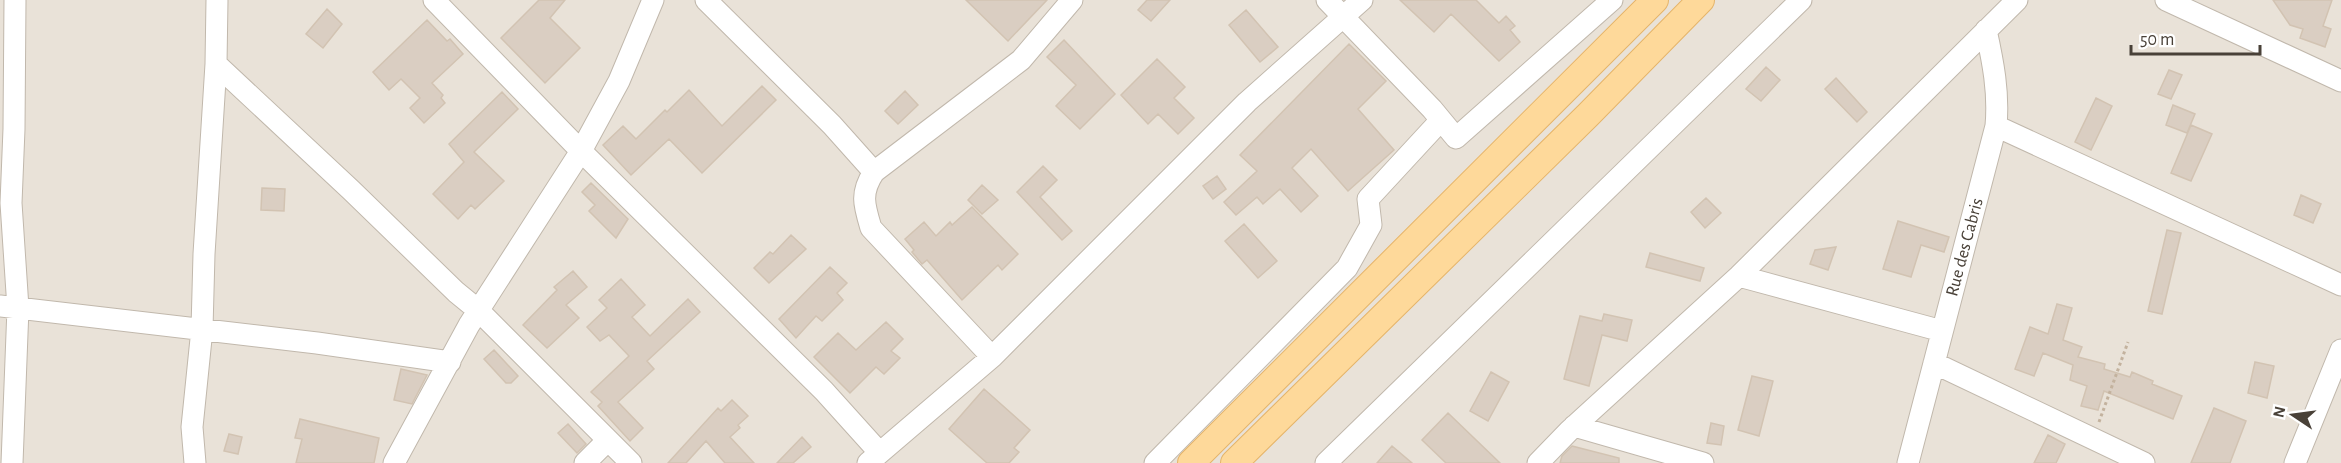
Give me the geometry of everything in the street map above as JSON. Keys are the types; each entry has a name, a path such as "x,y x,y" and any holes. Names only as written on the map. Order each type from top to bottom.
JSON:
{"main road":[{"path":"1191,463 1655,0"},
{"path":"1234,463 1588,115 1701,0"}],"street":[{"path":"12,463 9,307 15,0"},
{"path":"195,463 192,427 202,330 204,254 216,64 217,0"},
{"path":"434,0 581,152 824,391 874,457 992,357 1247,102 1362,0"},
{"path":"394,463 478,310 581,152 619,81 653,0"},
{"path":"706,0 832,125 874,172"},
{"path":"992,357 872,228 864,201 866,184 874,172 1021,60 1072,0"},
{"path":"1327,0 1456,138 1612,0"},
{"path":"1326,463 1801,0"},
{"path":"1538,463 1574,426 1739,276 2017,0"},
{"path":"2166,0 2341,81"},
{"name":"Rue des Cabris","path":"1908,463 1996,126 1997,91 1986,30"},
{"path":"216,64 456,292 478,310 631,463"},
{"path":"1155,463 1347,267 1371,225 1368,199 1441,120"},
{"path":"1996,126 2341,285"},
{"path":"1739,276 1942,331"},
{"path":"9,307 450,362"},
{"path":"2295,463 2341,350"},
{"path":"1934,363 2144,463"},
{"path":"1574,426 1702,463"},
{"path":"585,463 608,440"}],"path":[{"path":"2093,438 2128,342"}],"shaded area":[{"path":"0,0 2341,0 2341,463 0,463"}],"building":[{"path":"539,0 565,0 550,18 580,48 545,83 501,38"},
{"path":"966,0 1047,0 1008,41"},
{"path":"1147,0 1170,0 1151,21 1138,10"},
{"path":"1400,0 1476,0 1499,23 1506,16 1515,26 1510,30 1520,42 1499,61 1451,14 1434,32"},
{"path":"2273,0 2332,0 2323,26 2331,29 2325,47 2300,38 2303,29 2290,25"},
{"path":"327,9 342,24 323,48 306,34"},
{"path":"1246,10 1278,47 1260,62 1229,25"},
{"path":"427,20 447,41 450,39 463,54 432,83 443,95 441,98 445,103 424,123 410,108 420,98 401,79 389,90 373,72"},
{"path":"1064,40 1115,94 1080,129 1056,106 1076,85 1047,57"},
{"path":"1349,44 1386,81 1358,109 1394,150 1348,191 1311,149 1292,168 1318,196 1301,212 1280,189 1263,204 1257,197 1236,215 1224,202 1257,171 1240,155"},
{"path":"1157,59 1185,87 1174,98 1194,118 1178,134 1158,114 1148,124 1121,95"},
{"path":"1766,67 1780,80 1761,101 1746,89"},
{"path":"2169,70 2182,75 2171,99 2158,94"},
{"path":"1836,78 1867,112 1857,122 1825,89"},
{"path":"762,86 776,100 702,173 669,139 631,175 603,145 623,126 636,139 689,90 722,126"},
{"path":"905,91 918,105 898,124 885,111"},
{"path":"502,92 518,109 474,152 504,181 475,209 471,205 458,219 433,194 464,162 449,144"},
{"path":"2096,98 2112,106 2091,150 2075,142"},
{"path":"2173,105 2195,114 2187,133 2166,125"},
{"path":"2191,125 2212,134 2191,181 2171,173"},
{"path":"1043,166 1057,180 1040,197 1072,231 1062,240 1017,192"},
{"path":"1217,176 1226,189 1213,199 1203,186"},
{"path":"591,183 628,219 616,238 589,211 595,205 582,192"},
{"path":"982,185 998,200 982,214 968,200"},
{"path":"262,188 285,189 284,211 261,210"},
{"path":"2301,195 2321,204 2313,223 2294,215"},
{"path":"1706,198 1721,213 1705,228 1691,212"},
{"path":"972,207 1018,254 1002,270 998,265 962,300 927,260 922,264 905,239 924,222 936,236 950,222 952,225"},
{"path":"1898,221 1949,237 1944,252 1921,245 1911,277 1883,269"},
{"path":"1244,224 1277,261 1258,278 1225,241"},
{"path":"2167,230 2181,233 2162,314 2148,311"},
{"path":"791,235 806,249 769,283 754,268 770,252 773,254"},
{"path":"1836,247 1828,270 1810,264 1815,250"},
{"path":"1650,253 1704,268 1700,281 1646,267"},
{"path":"830,267 847,283 837,293 843,300 822,321 816,316 796,338 779,319"},
{"path":"573,271 587,287 566,305 579,318 547,348 523,325 557,290 554,287"},
{"path":"621,279 645,305 632,317 650,336 688,299 700,312 647,361 654,369 618,402 643,428 630,441 598,406 602,402 591,392 629,356 609,335 600,341 587,327 607,308 599,300"},
{"path":"2057,304 2072,308 2063,340 2082,347 2078,357 2105,364 2104,369 2130,377 2132,372 2153,381 2152,384 2182,396 2173,419 2104,391 2098,410 2081,406 2087,386 2070,380 2073,365 2043,353 2034,376 2015,369 2030,327 2048,334"},
{"path":"1604,314 1632,320 1627,341 1602,335 1589,386 1564,379 1580,316 1602,321"},
{"path":"886,322 903,339 891,351 900,358 884,374 876,367 850,393 814,357 838,333 856,350"},
{"path":"494,350 518,376 511,383 506,383 484,359"},
{"path":"2255,362 2274,366 2267,398 2248,393"},
{"path":"401,369 427,375 412,404 394,400"},
{"path":"1491,372 1509,382 1488,421 1470,411"},
{"path":"1752,376 1773,381 1759,436 1738,430"},
{"path":"984,389 1030,430 1014,448 1019,452 1009,463 987,463 949,429"},
{"path":"732,400 748,416 730,437 754,463 725,463 706,441 686,463 668,463 718,408 721,411"},
{"path":"2214,408 2246,421 2230,463 2191,463"},
{"path":"1448,413 1500,463 1446,463 1422,440"},
{"path":"300,419 379,438 374,463 296,463 302,439 295,438"},
{"path":"1711,423 1724,426 1721,445 1707,443"},
{"path":"568,424 586,444 577,453 558,433"},
{"path":"229,434 242,437 238,454 224,451"},
{"path":"2048,435 2065,444 2056,463 2034,463"},
{"path":"802,437 811,447 793,463 777,463"},
{"path":"1392,446 1412,463 1377,463"},
{"path":"1572,446 1619,458 1619,463 1560,463 1562,456"}]}
